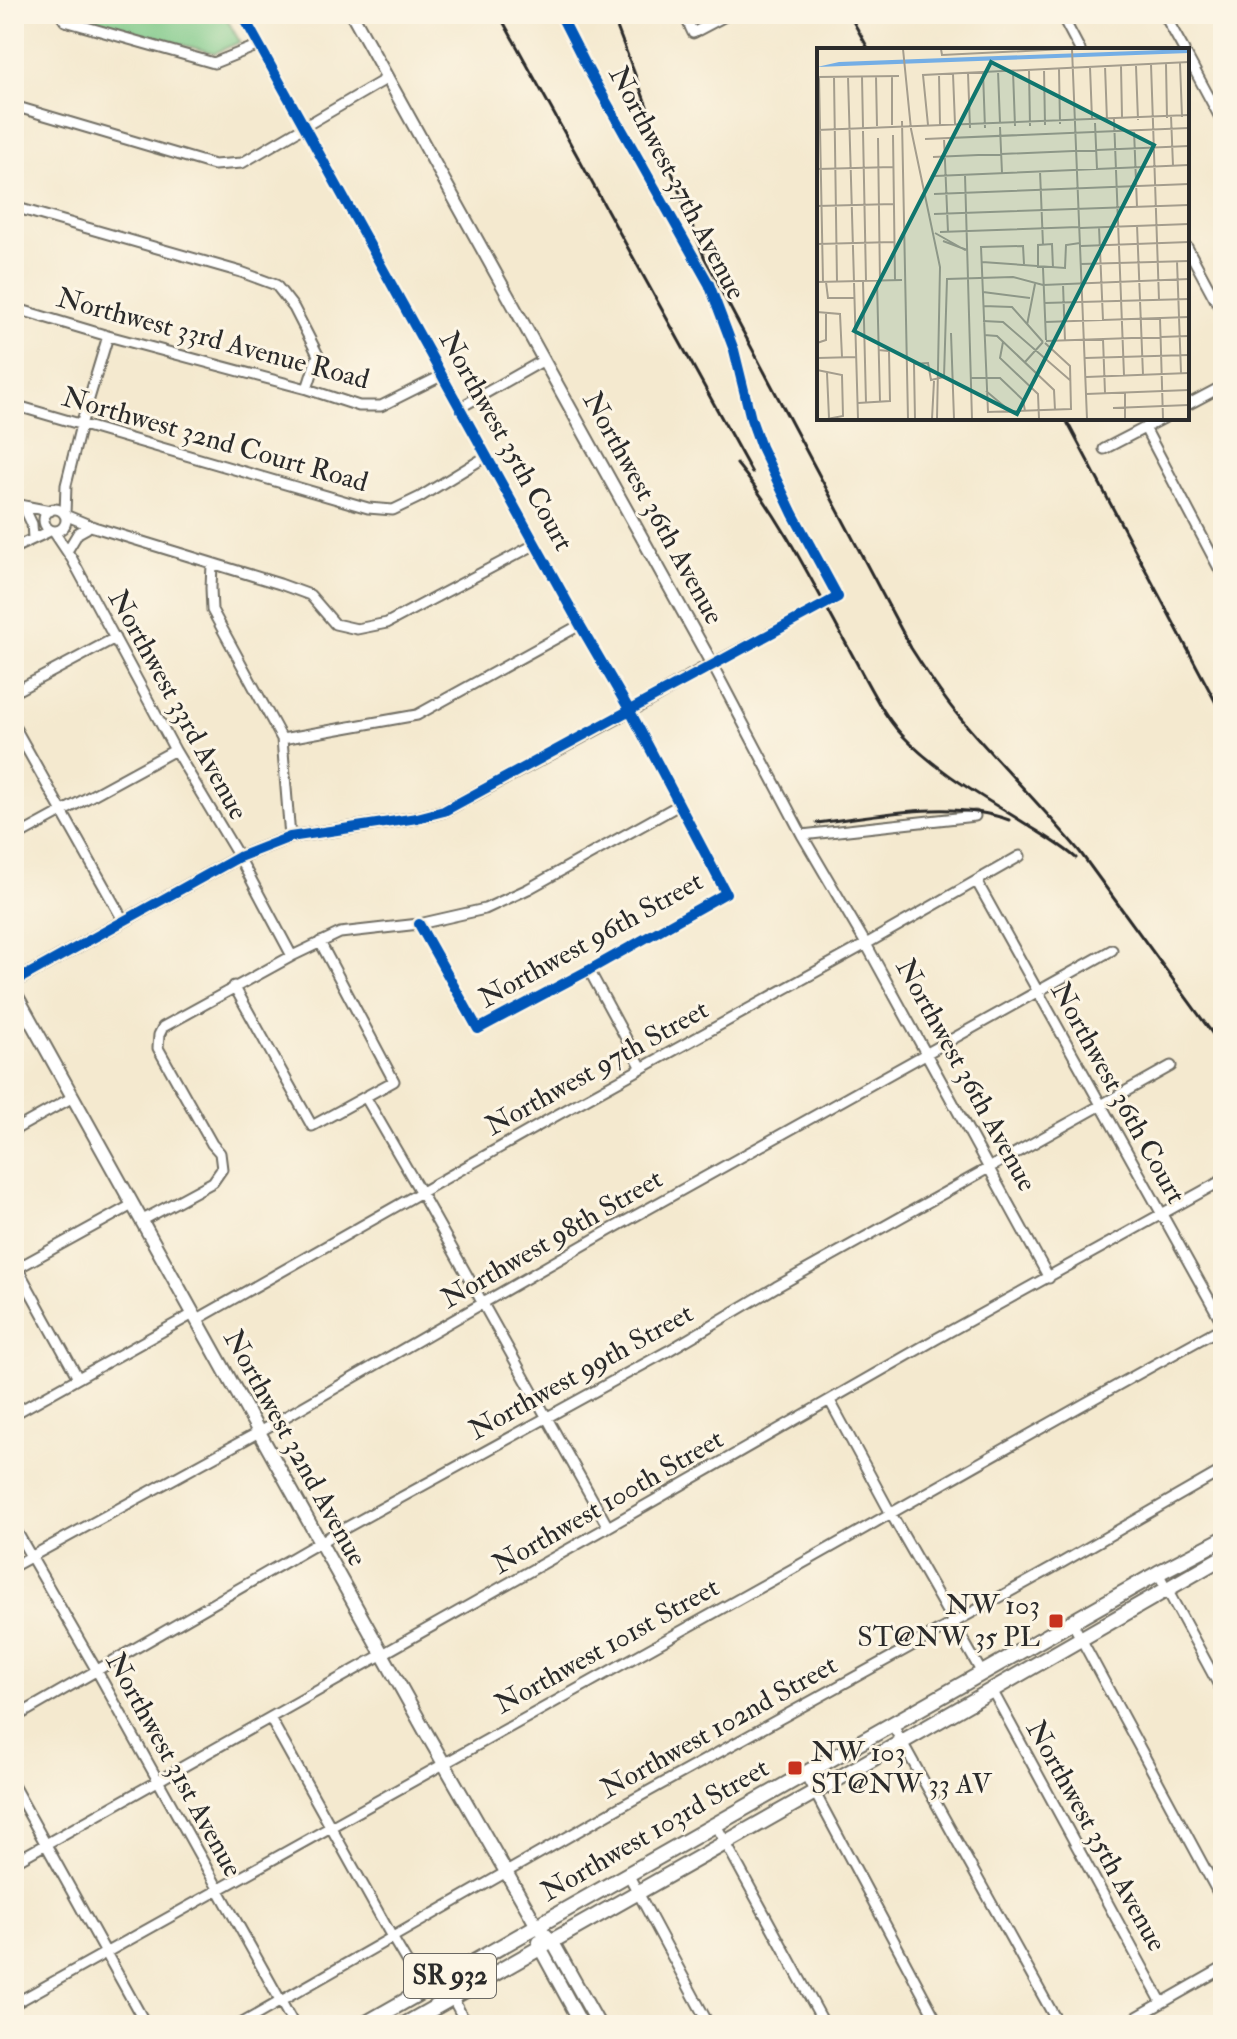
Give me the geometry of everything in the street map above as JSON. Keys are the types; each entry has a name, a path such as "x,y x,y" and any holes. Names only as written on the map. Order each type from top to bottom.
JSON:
{"main road":[{"name":"Northwest 32nd Avenue","path":"14,991 443,1763 537,1926 582,2025"},
{"name":"Northwest 103rd Street","path":"363,2025 1223,1539"},
{"name":"Northwest 103rd Street","path":"404,2025 1223,1558"},
{"path":"992,1690 1000,1674 1018,1663 1026,1655 1028,1647"},
{"path":"946,1717 950,1709 976,1691 982,1673"},
{"name":"Northwest 32nd Avenue","path":"546,1944 599,2025"}],"street":[{"path":"60,14 65,21 214,63 259,45"},
{"name":"Northwest 35th Court","path":"242,14 630,711 726,893"},
{"name":"Northwest 36th Avenue","path":"352,14 1049,1278"},
{"name":"Northwest 37th Avenue","path":"560,14 709,284 737,358 761,447 838,597 712,664"},
{"path":"684,14 693,33 729,14"},
{"path":"1061,14 1079,48"},
{"path":"1164,14 1183,48"},
{"path":"1189,60 1223,123"},
{"path":"14,106 214,165 242,163 386,79"},
{"path":"14,207 241,272 276,285 294,308 318,355 307,389"},
{"path":"1189,251 1223,314"},
{"name":"Northwest 33rd Avenue Road","path":"14,308 359,406 381,406 443,375"},
{"path":"14,548 67,522 66,485 108,336"},
{"path":"461,407 544,360"},
{"path":"1189,404 1223,386"},
{"name":"Northwest 32nd Court Road","path":"14,405 368,508 393,510 487,456"},
{"path":"1104,449 1160,420"},
{"path":"1145,428 1223,576"},
{"path":"53,527 46,514 66,485"},
{"path":"19,506 60,510 90,528 280,584 310,595 335,624 357,629 387,623 536,544"},
{"path":"19,506 53,527 90,528"},
{"path":"19,506 32,524 33,538"},
{"name":"Northwest 33rd Avenue","path":"53,527 69,548 72,559"},
{"name":"Northwest 33rd Avenue","path":"53,527 292,956"},
{"path":"69,548 78,533 90,528"},
{"path":"212,564 212,610 282,739 290,837"},
{"path":"282,739 417,715 580,625"},
{"path":"14,692 115,638"},
{"path":"14,982 239,857 290,837 417,818 444,811 712,664"},
{"path":"14,726 123,920"},
{"path":"14,838 175,750"},
{"path":"141,1221 213,1182 222,1169 220,1153 158,1048 163,1027 234,986 340,933 419,924 485,909 528,889 679,805"},
{"path":"802,835 975,816"},
{"name":"Northwest 97th Street","path":"14,1414 421,1193 1020,856"},
{"name":"Northwest 36th Court","path":"977,882 1223,1326"},
{"name":"Northwest 96th Street","path":"419,924 478,1029 726,893"},
{"path":"234,986 312,1126 394,1081 320,942"},
{"name":"Northwest 98th Street","path":"14,1566 259,1432 610,1230 1112,950"},
{"path":"589,970 642,1068"},
{"name":"Northwest 99th Street","path":"14,1718 320,1542 668,1351 776,1287 1171,1066"},
{"path":"14,1130 73,1097"},
{"path":"366,1098 608,1527"},
{"name":"Northwest 100th Street","path":"14,1862 936,1339 1223,1180"},
{"path":"78,1378 15,1267 132,1205"},
{"name":"Northwest 101st Street","path":"14,2004 1223,1326"},
{"path":"830,1401 982,1673"},
{"name":"Northwest 102nd Street","path":"239,2025 1223,1470"},
{"name":"Northwest 31st Avenue","path":"14,1527 294,2025"},
{"path":"1158,1573 1223,1693"},
{"path":"1072,1622 1223,1902"},
{"name":"Northwest 35th Avenue","path":"992,1690 1162,2003"},
{"path":"270,1718 424,1991"},
{"path":"892,1724 1059,2025"},
{"path":"805,1774 939,2025"},
{"path":"14,1787 146,2025"},
{"path":"716,1825 825,2025"},
{"path":"628,1874 709,2025"},
{"path":"1123,2025 1223,1968"},
{"path":"452,1997 467,2025"}],"green space":[{"path":"74,14 224,14 240,42 215,53 78,19"}],"railway":[{"path":"499,14 752,473"},
{"path":"612,14 706,262 911,648 954,711 1080,852 1223,1048"},
{"path":"849,14 868,48"},
{"path":"1066,420 1223,716"},
{"path":"737,464 783,530 873,693 902,735 945,772 1076,858"},
{"path":"817,823 938,810 987,814 1009,820"}],"cycle path":[{"path":"242,14 630,711 726,893 478,1029 419,924"},
{"path":"14,982 239,857 290,837 417,818 444,811 838,597 761,447 734,350 709,284 560,14"}],"place":[{"name":"NW 103 ST@NW 35 PL","path":"1056,1621"},
{"name":"NW 103 ST@NW 33 AV","path":"795,1768"}]}
